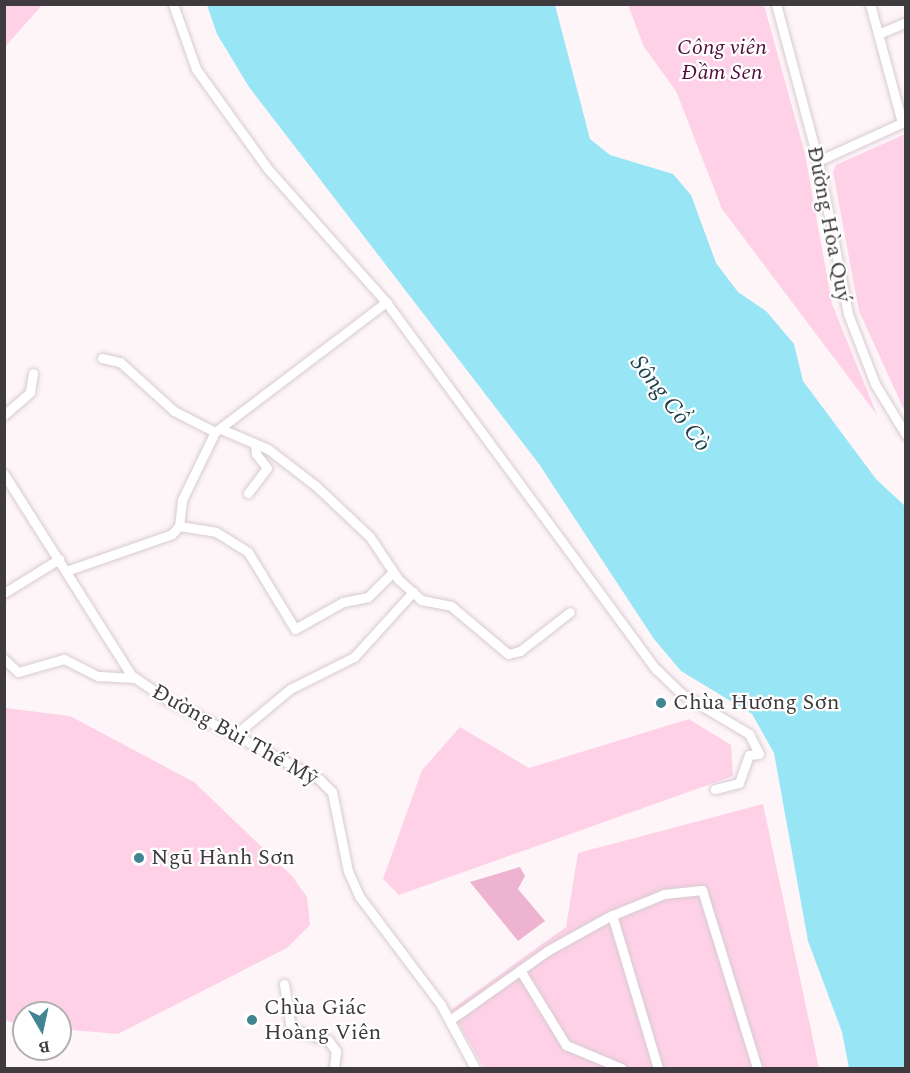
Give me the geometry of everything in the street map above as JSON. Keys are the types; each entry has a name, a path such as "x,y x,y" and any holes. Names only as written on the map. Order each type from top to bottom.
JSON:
{"street":[{"path":"173,4 196,69 268,169 386,302 656,669 682,694 749,734 759,754 748,754 739,783 715,789"},
{"name":"Đường Hòa Quý","path":"776,4 818,161 848,314 875,384 906,435"},
{"path":"818,161 904,122 870,4"},
{"path":"878,34 906,22"},
{"path":"66,571 172,534 179,526 182,500 218,431 386,302"},
{"path":"102,358 120,362 174,411 218,431 255,444 281,458 354,520 393,572 412,592 428,604 451,606 511,655 570,612"},
{"path":"4,415 30,392 33,373"},
{"path":"248,493 267,468 256,454 255,444"},
{"name":"Đường Bùi Thế Mỹ","path":"4,474 135,678 319,779 332,792 348,871 359,896 450,1020 475,1068"},
{"path":"179,526 216,532 249,552 295,629 343,602 368,597 393,572"},
{"path":"4,593 59,559"},
{"path":"236,734 290,689 354,657 412,592"},
{"path":"6,663 22,673 68,659 98,676 135,678"},
{"path":"450,1020 520,970 612,915 664,894 702,890 757,1068"},
{"path":"612,915 658,1068"},
{"path":"520,970 566,1045 621,1068"},
{"path":"284,984 291,1029 328,1040 336,1051 334,1068"}],"green space":[{"path":"4,5 42,5 5,47"},
{"name":"Công viên Đầm Sen","path":"628,5 764,5 805,154 832,304 877,415 722,209 676,91 644,47"},
{"path":"905,134 905,412 859,311 833,172 836,165"},
{"name":"Ngũ Hành Sơn","path":"5,708 70,716 194,782 292,876 307,897 310,925 287,948 118,1034 72,1030 72,1001 12,1001 12,1022 5,1020"},
{"path":"689,719 731,745 733,776 399,895 383,879 422,770 460,727 529,768"},
{"path":"763,804 819,1068 484,1068 451,1010 566,927 578,853"}],"water":[{"name":"Sông Cổ Cò","path":"207,5 555,5 590,139 610,155 673,174 691,195 716,263 738,292 766,311 794,344 803,381 876,479 905,506 905,1068 849,1068 842,1032 808,941 774,753 752,714 681,671 654,639 539,464 249,87 217,34"}],"building":[{"path":"520,867 525,876 518,889 545,921 518,941 470,882"}],"place":[{"name":"Chùa Hương Sơn","path":"661,703"},
{"name":"Ngũ Hành Sơn","path":"139,858"},
{"name":"Chùa Giác Hoàng Viên","path":"252,1020"}]}
